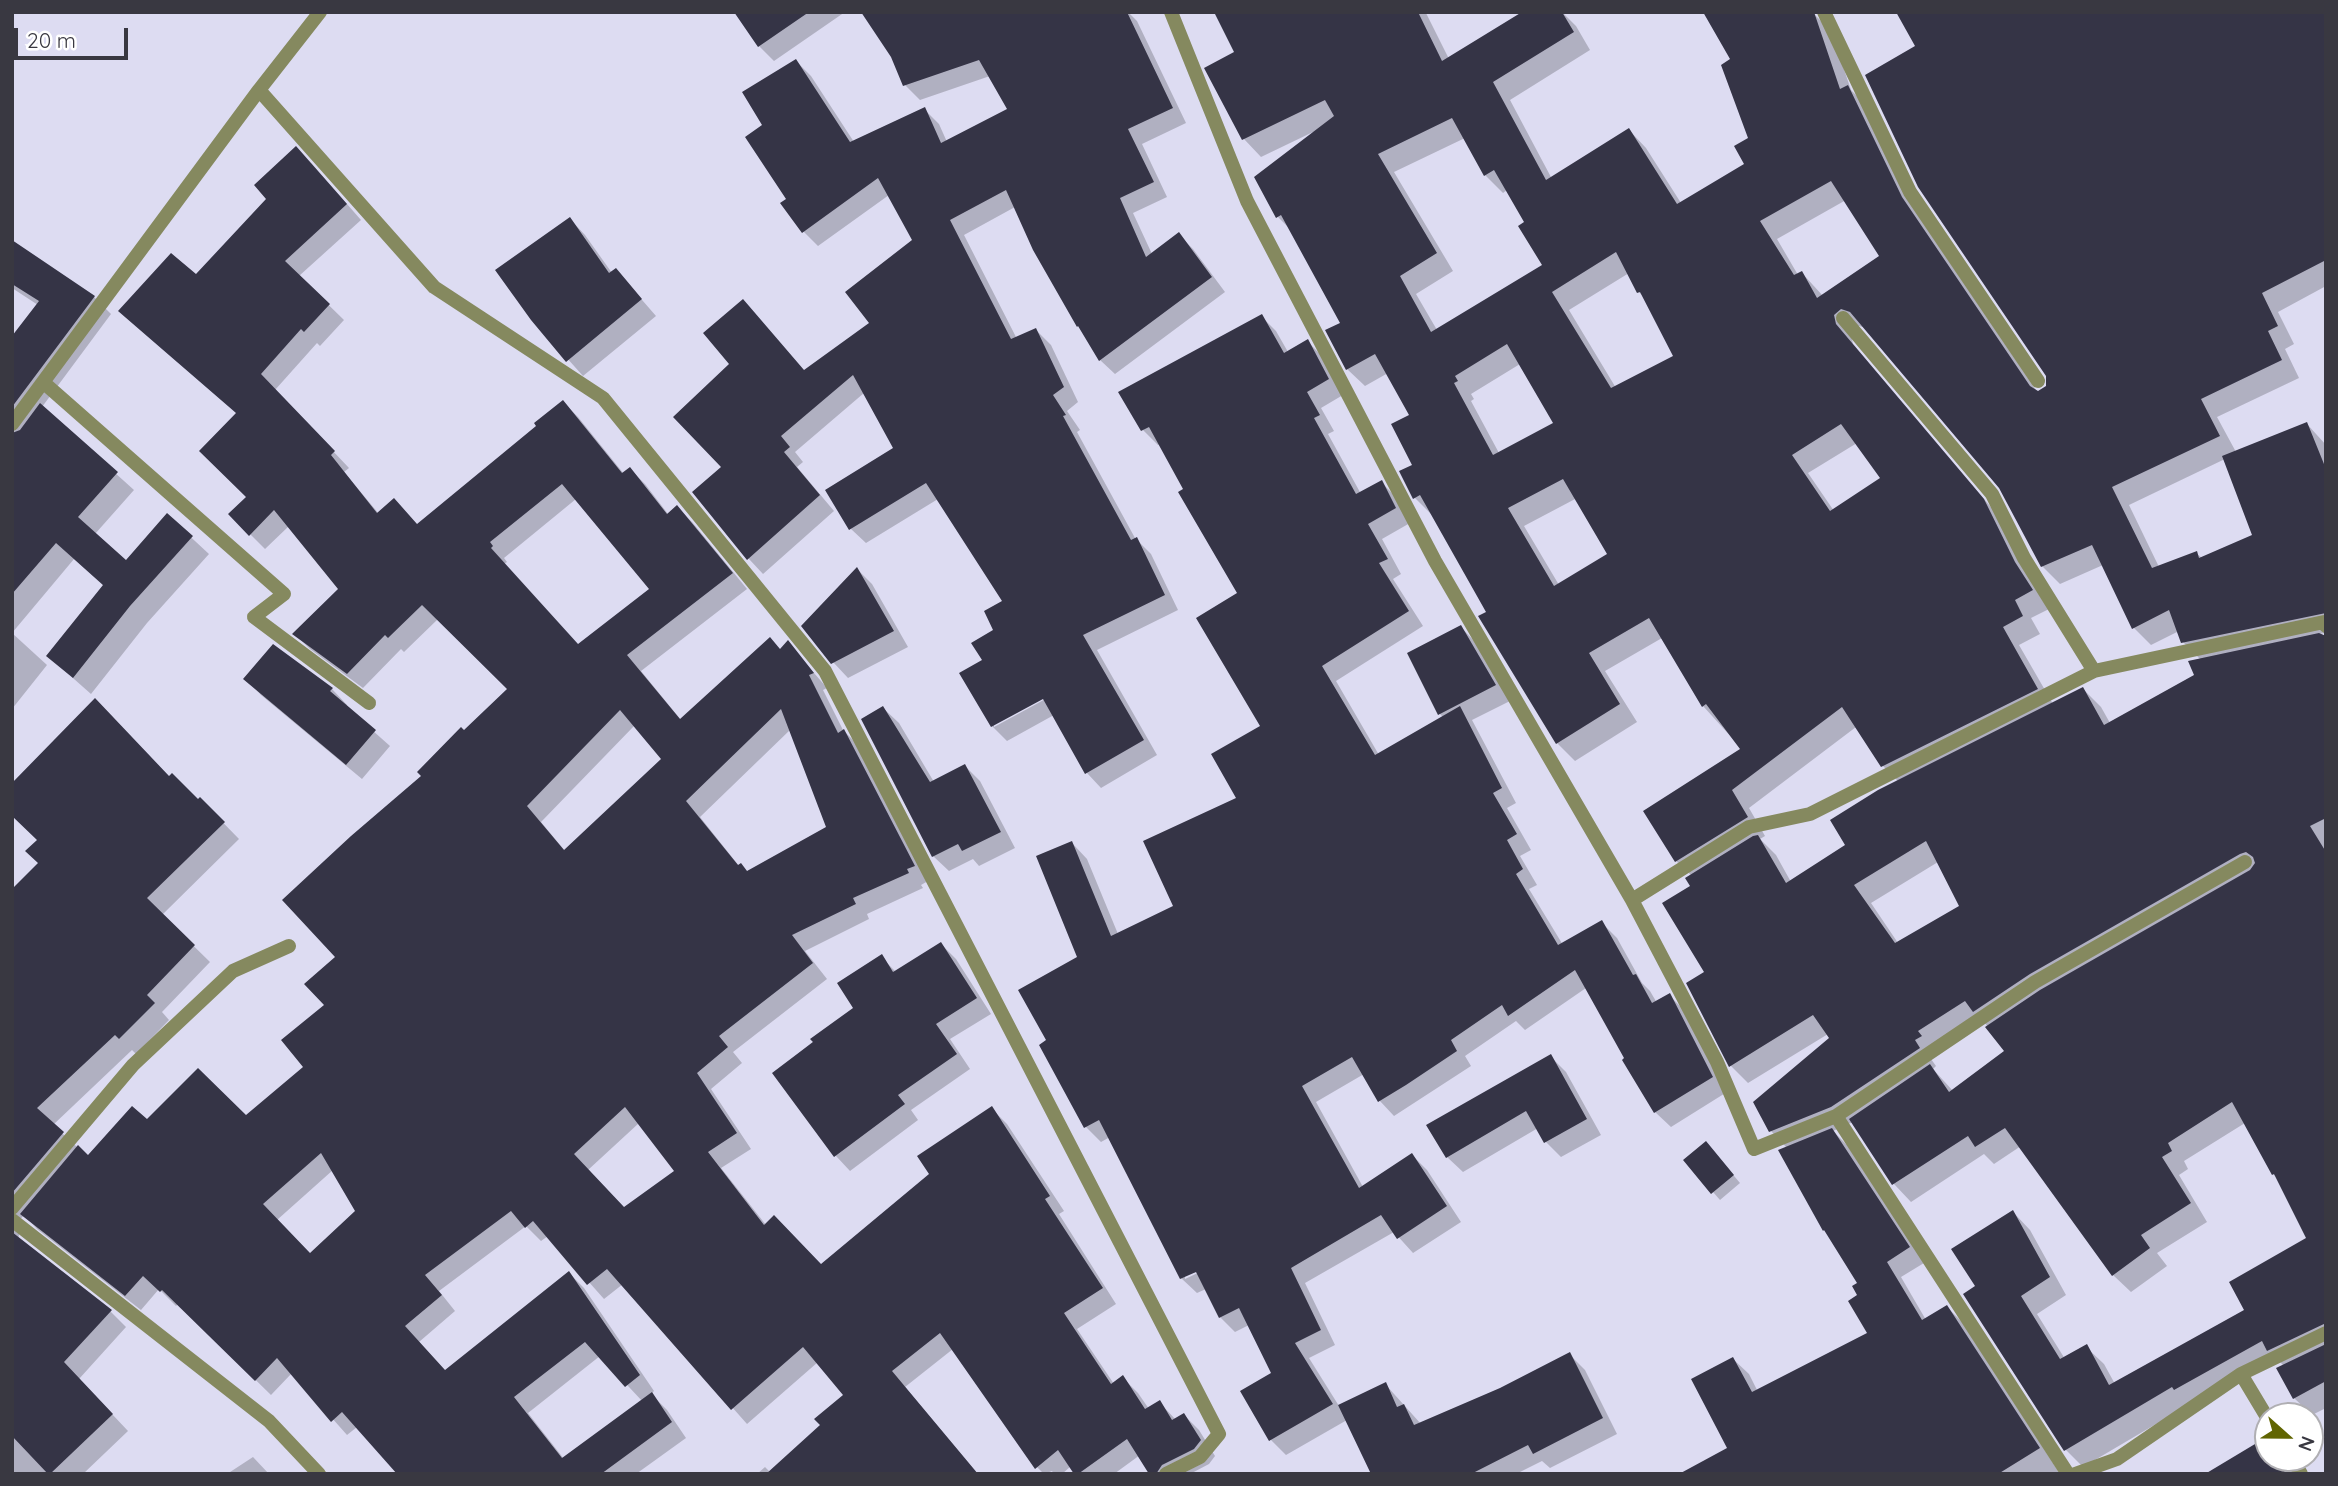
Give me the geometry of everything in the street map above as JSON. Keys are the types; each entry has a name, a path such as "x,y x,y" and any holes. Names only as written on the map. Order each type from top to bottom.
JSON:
{"street":[{"path":"12,424 320,12"},
{"path":"1171,12 1247,201 1435,561 1632,900 1717,1062 1754,1149 1836,1116 2035,982 2245,862"},
{"path":"1824,12 1909,191 2038,382"},
{"path":"260,90 435,287 603,398 825,671 1219,1434 1200,1457 1166,1474"},
{"path":"1843,318 1992,494 2024,558 2094,671"},
{"path":"43,382 284,594 254,617 369,703"},
{"path":"1632,900 1749,827 1810,814 2094,671 2324,622 2326,626"},
{"path":"12,1208 133,1065 233,971 289,946"},
{"path":"1836,1116 2068,1474"},
{"path":"12,1220 269,1421 319,1474"},
{"path":"2075,1474 2117,1459 2241,1374 2326,1333"},
{"path":"2241,1374 2258,1402"}],"building":[{"path":"734,12 809,12 758,47"},
{"path":"861,12 1127,12 1173,108 1128,129 1154,182 1120,198 1146,257 1179,232 1212,277 1099,361 1033,250 1006,190 950,220 1011,339 1036,328 1064,387 1053,395 1066,415 1063,416 1131,540 1137,537 1165,595 1083,635 1144,740 1085,774 1043,699 991,727 959,673 982,660 971,643 993,630 984,611 1002,601 926,483 849,530 825,490 893,448 853,375 781,436 790,447 784,452 820,495 747,560 692,492 721,467 673,417 729,364 703,333 743,299 804,370 869,323 845,292 912,240 878,178 802,233 780,203 786,199 745,137 762,125 742,92 796,59 850,142 925,107 941,143 1007,109 979,60 903,86 891,57"},
{"path":"1214,12 1418,12 1442,61 1522,12 1562,12 1574,32 1493,82 1546,180 1629,128 1677,204 1744,164 1734,146 1748,138 1721,65 1730,59 1703,12 1814,12 1840,89 1848,85 1902,197 2030,386 2038,391 2046,386 2046,376 1918,187 1865,75 1915,46 1896,12 2326,12 2326,260 2262,293 2278,326 2268,331 2282,360 2201,399 2220,436 2112,487 2152,568 2197,551 2199,558 2252,535 2222,456 2307,422 2326,469 2326,613 2181,643 2169,610 2132,629 2092,545 2041,567 1999,488 1850,312 1841,309 1834,315 1836,324 1984,499 2015,562 2033,590 2015,600 2023,616 2003,627 2038,689 1881,767 1842,707 1732,790 1748,817 1675,862 1643,811 1740,749 1706,704 1702,707 1649,618 1589,653 1620,704 1556,744 1478,616 1486,612 1420,495 1413,499 1399,471 1412,465 1391,424 1409,415 1375,354 1346,370 1325,330 1340,323 1281,215 1276,218 1254,177 1334,116 1325,100 1242,140 1204,68 1234,52","holes":["1452,118 1484,176 1494,170 1524,222 1518,226 1542,265 1431,332 1400,276 1437,253 1378,154","1831,181 1879,256 1817,298 1802,271 1794,275 1760,221","1616,252 1673,356 1611,388 1552,292","1507,344 1553,423 1493,455 1454,383 1458,381 1455,376","1841,424 1880,478 1830,511 1792,455","1563,479 1607,554 1554,586 1508,508"]},
{"path":"296,146 347,204 285,261 330,304 304,332 301,329 261,374 335,451 331,455 377,513 394,498 417,524 536,426 534,423 563,400 622,473 630,467 667,514 677,505 733,573 627,655 680,719 770,637 780,649 788,640 814,673 809,675 838,733 844,729 915,866 907,869 909,873 853,898 856,904 792,935 813,963 719,1036 728,1047 697,1073 737,1133 708,1152 764,1225 774,1215 821,1264 929,1174 917,1156 992,1106 1050,1196 1045,1199 1103,1288 1064,1313 1111,1384 1123,1375 1145,1409 1160,1400 1172,1420 1184,1413 1201,1440 1194,1449 1162,1465 1156,1474 1149,1474 1127,1439 1078,1474 1074,1474 1058,1450 1035,1469 940,1333 892,1371 978,1474 766,1474 820,1425 814,1419 843,1395 803,1347 731,1410 607,1269 587,1285 533,1221 525,1228 511,1211 425,1275 442,1295 405,1326 445,1370 569,1271 640,1375 625,1387 585,1342 514,1397 562,1458 652,1392 672,1422 601,1474 397,1474 342,1412 331,1422 277,1358 255,1381 162,1290 160,1292 143,1276 125,1296 20,1214 78,1145 88,1155 132,1106 147,1119 198,1068 246,1115 303,1067 281,1040 324,1005 304,984 335,957 282,900 421,776 417,772 461,727 464,730 507,689 422,605 388,638 385,635 347,674 292,634 338,589 274,510 249,536 228,514 246,497 199,451 236,413 118,311 171,253 196,274 266,199 254,185","holes":["562,484 649,589 578,644 491,548 493,546 490,542","781,709 826,827 747,871 741,863 738,865 686,801","620,710 661,759 564,850 527,806","625,1107 674,1171 624,1207 574,1154","321,1153 355,1211 310,1253 263,1204"]},
{"path":"570,217 609,273 616,268 642,299 566,362 495,270"},
{"path":"12,240 95,296 12,407 12,336 39,301 12,284"},
{"path":"1262,314 1284,353 1308,339 1329,379 1307,392 1320,415 1314,418 1356,494 1382,480 1396,508 1368,524 1388,559 1379,563 1409,611 1322,666 1375,755 1460,706 1502,788 1493,793 1517,834 1507,840 1523,869 1516,874 1558,945 1602,920 1652,1003 1670,993 1713,1077 1654,1113 1622,1060 1624,1058 1575,970 1508,1016 1502,1005 1451,1040 1457,1051 1378,1102 1352,1057 1302,1086 1359,1188 1412,1153 1447,1206 1397,1239 1381,1215 1291,1268 1321,1330 1295,1343 1333,1404 1269,1441 1240,1391 1271,1373 1239,1308 1219,1318 1196,1272 1180,1279 1099,1120 1084,1128 1039,1045 1046,1040 1018,990 1077,957 1036,856 1072,841 1111,936 1173,906 1143,841 1236,798 1211,754 1260,726 1196,618 1237,593 1178,492 1183,489 1149,427 1141,431 1118,392"},
{"path":"40,403 118,472 78,517 126,560 167,513 193,536 130,606 73,678 46,656 103,585 56,543 12,594 12,433 20,430"},
{"path":"857,567 894,631 831,664 801,626"},
{"path":"1461,625 1496,685 1438,715 1407,653"},
{"path":"2319,633 2326,636 2326,818 2310,826 2326,852 2326,1323 2267,1351 2262,1341 2174,1390 2172,1387 2064,1451 1963,1294 1975,1286 1951,1249 2013,1210 2050,1277 2021,1296 2060,1359 2087,1344 2109,1385 2244,1310 2229,1282 2306,1238 2274,1174 2272,1175 2232,1102 2168,1143 2172,1151 2162,1157 2191,1203 2141,1235 2150,1248 2112,1276 2005,1128 1975,1147 1968,1136 1892,1185 1849,1119 1930,1064 1949,1092 2004,1051 1985,1027 2040,990 2250,870 2255,863 2253,857 2246,852 2240,854 2030,974 1973,1012 1965,1001 1918,1031 1922,1036 1915,1040 1920,1048 1831,1107 1769,1132 1753,1102 1829,1038 1813,1015 1729,1067 1686,983 1704,972 1662,903 1690,886 1685,878 1758,835 1786,883 1845,845 1830,820 1878,790 2083,687 2104,725 2194,675 2188,661","holes":["1926,841 1959,906 1895,943 1854,885"]},
{"path":"273,644 333,688 330,691 376,730 346,765 243,679"},
{"path":"95,698 169,776 172,773 225,822 147,898 195,945 147,995 155,1003 119,1039 115,1035 37,1108 64,1132 12,1193 12,889 38,863 25,851 37,840 12,816 12,783"},
{"path":"883,706 930,782 965,764 1001,832 962,851 958,844 932,857 861,719"},
{"path":"941,942 977,998 936,1024 957,1054 898,1095 905,1104 834,1157 772,1073 813,1042 810,1039 853,1008 837,983 882,954 893,972"},
{"path":"1551,1054 1587,1119 1544,1143 1526,1111 1446,1158 1426,1125"},
{"path":"1832,1128 1910,1247 1887,1262 1922,1320 1947,1305 2040,1448 1998,1474 1679,1474 1727,1448 1691,1379 1733,1357 1752,1392 1867,1333 1848,1301 1857,1295 1852,1286 1857,1283 1823,1231 1778,1150"},
{"path":"1706,1141 1734,1175 1711,1194 1683,1160"},
{"path":"12,1232 112,1310 64,1362 113,1414 50,1474 12,1436"},
{"path":"2326,1344 2326,1381 2293,1399 2276,1368"},
{"path":"1570,1352 1603,1418 1533,1454 1528,1445 1471,1474 1371,1474 1338,1405 1386,1382 1397,1407 1404,1404 1414,1425 1500,1388"},
{"path":"2254,1445 2254,1472 2286,1474 2205,1474"}]}
